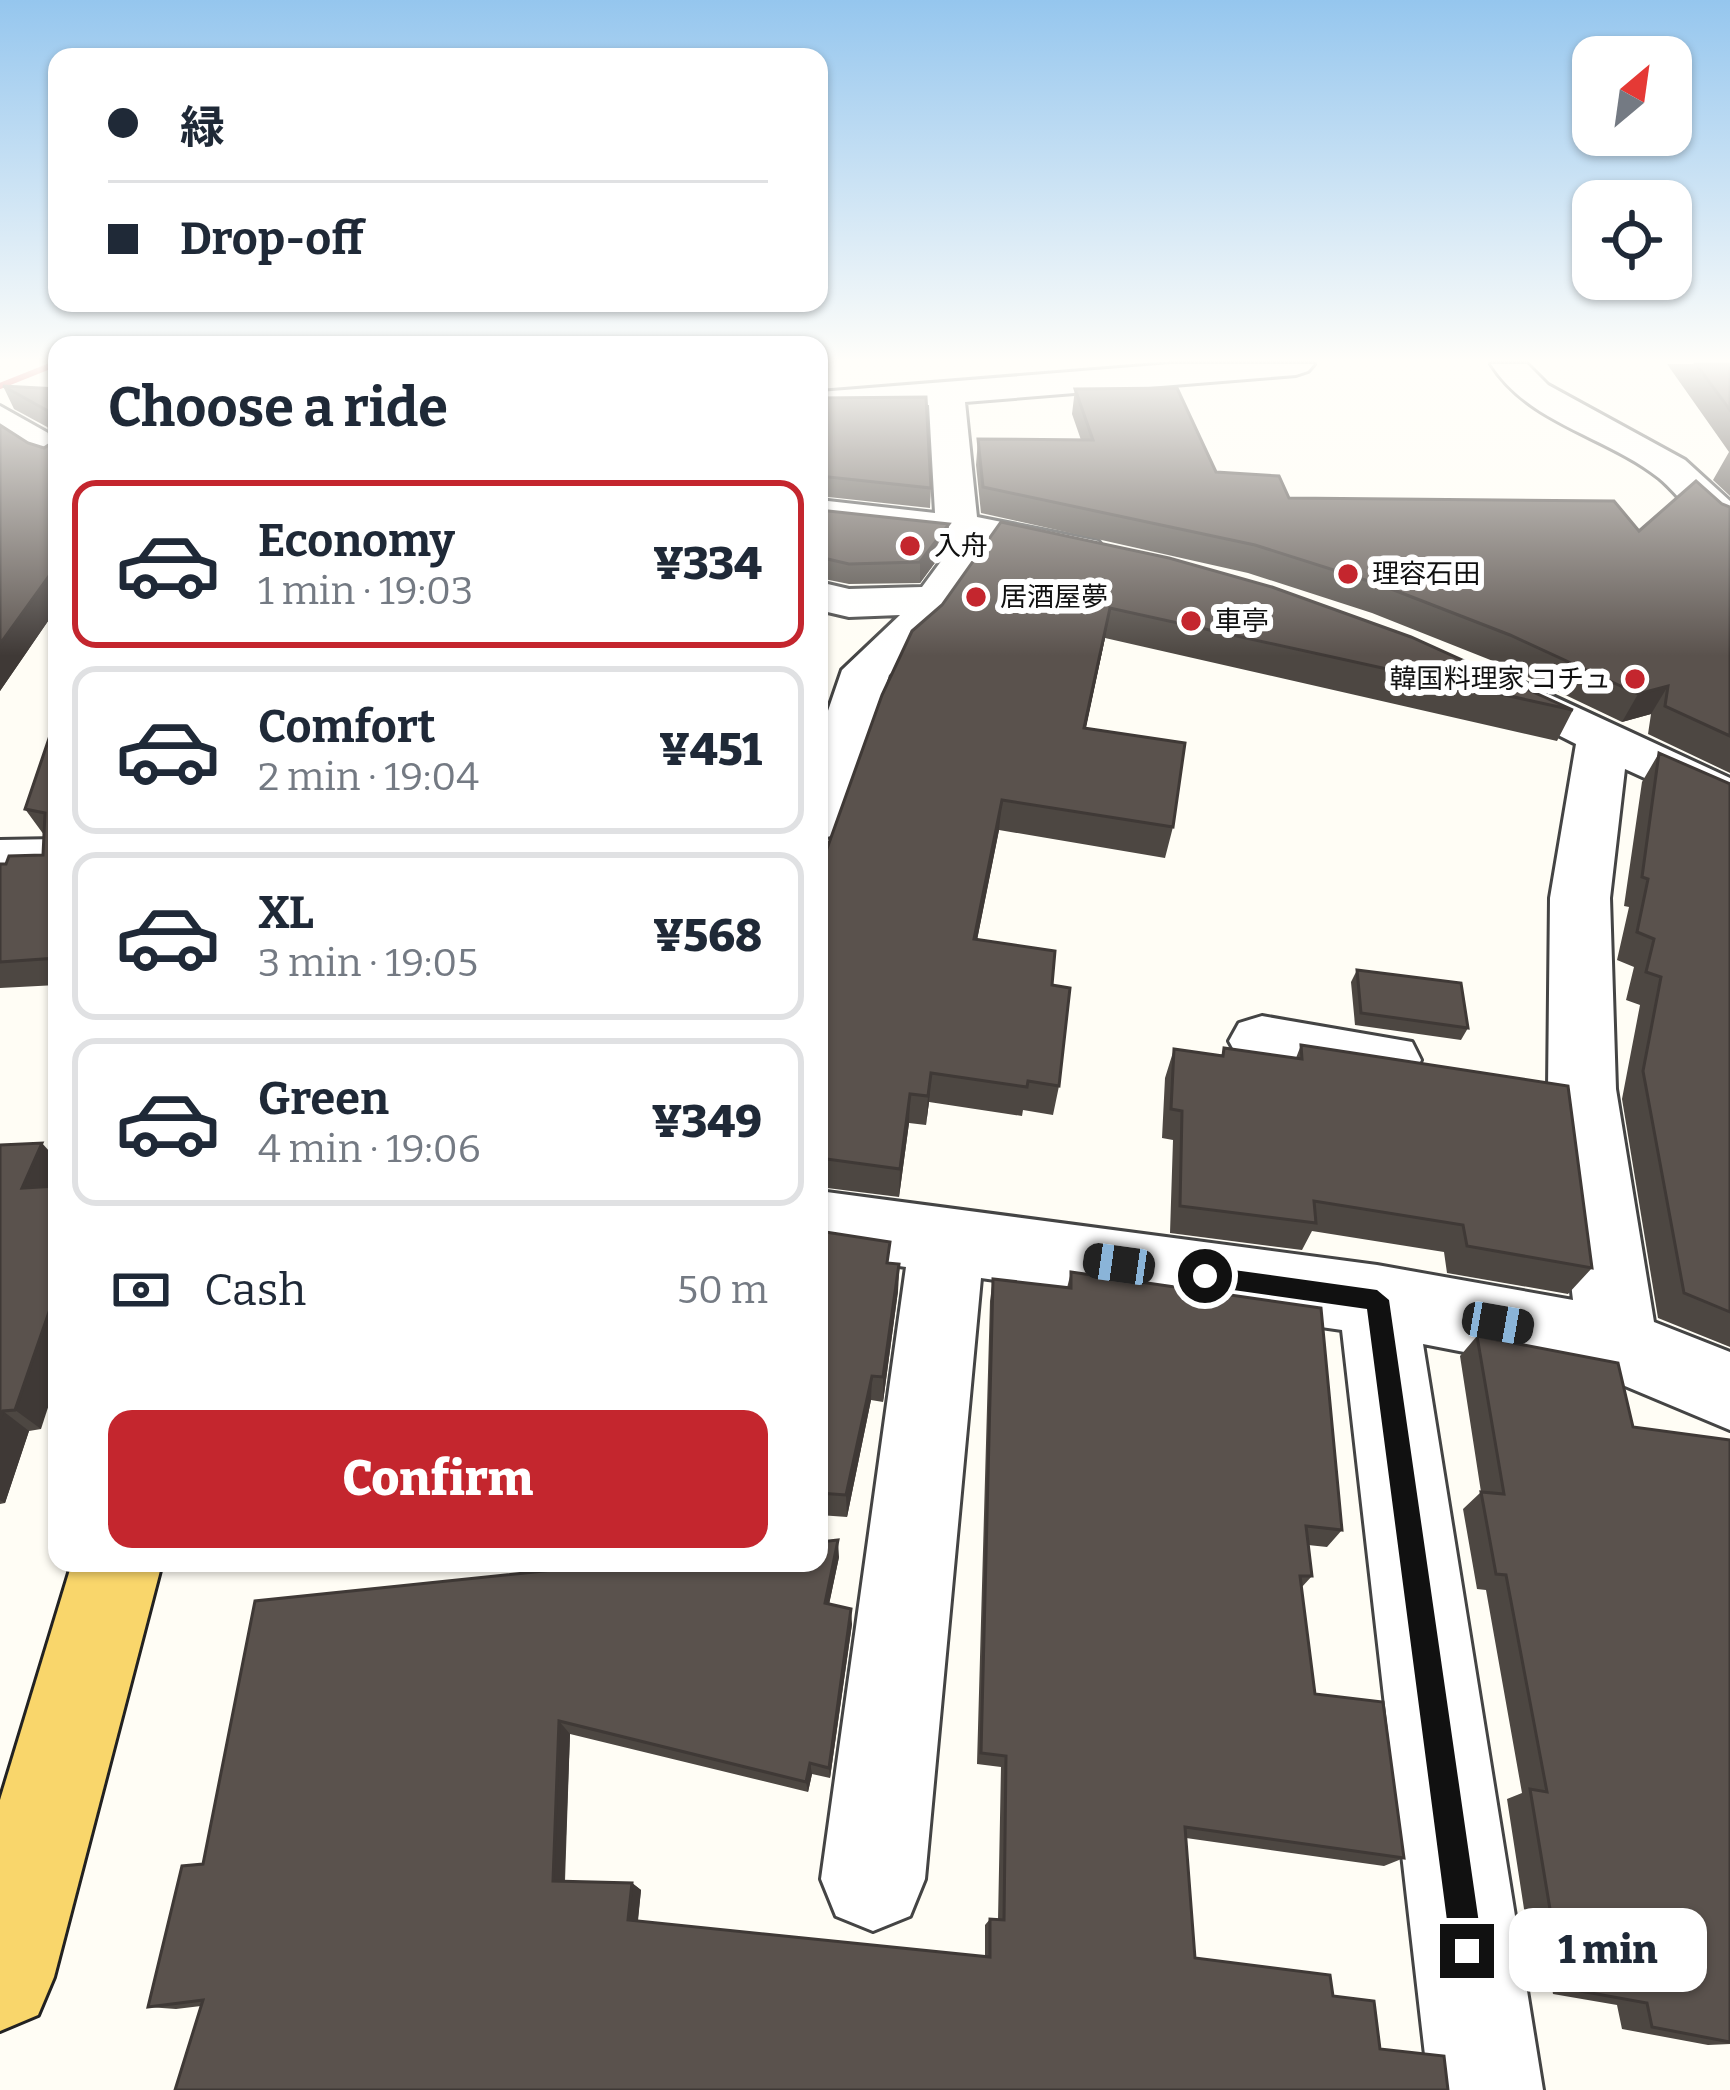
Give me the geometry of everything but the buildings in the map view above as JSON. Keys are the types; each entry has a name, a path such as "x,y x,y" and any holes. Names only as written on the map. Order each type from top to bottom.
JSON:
{"main road":[{"path":"0,1978 114,1572"}],"street":[{"path":"828,792 866,670 920,622 937,600 971,529 959,462"},
{"path":"1659,462 1730,524"},
{"path":"1671,468 1730,475"},
{"path":"828,514 971,529 1119,558"},
{"path":"828,598 849,603 937,600"},
{"path":"1437,660 1603,736 1704,774 1730,800"},
{"path":"1603,736 1580,898 1582,1088 1618,1345"},
{"path":"0,859 48,858"},
{"path":"1262,1041 1445,1068"},
{"path":"1514,1078 1582,1088"},
{"path":"828,1224 1377,1300 1618,1345 1730,1391"},
{"path":"873,1879 947,1240"},
{"path":"1377,1300 1486,2090"}],"place":[{"name":"入舟","path":"910,546"},
{"name":"理容石田","path":"1348,574"},
{"name":"居酒屋夢","path":"976,597"},
{"name":"車亭","path":"1191,621"},
{"name":"韓国料理家 コチュ","path":"1635,679"}],"route":[{"path":"1205,1276 1377,1300 1467,1951"}]}
